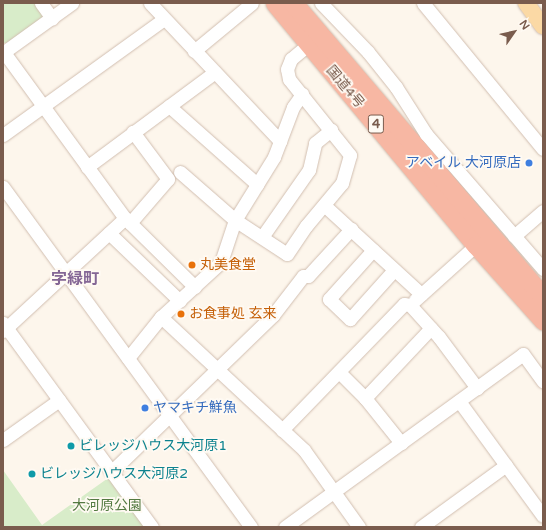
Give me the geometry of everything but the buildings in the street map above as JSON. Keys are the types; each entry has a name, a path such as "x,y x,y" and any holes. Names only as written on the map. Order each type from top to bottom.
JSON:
{"highway":[{"name":"国道4号","path":"275,3 309,44 483,240"},
{"name":"国道4号","path":"293,3 483,240"},
{"name":"4","path":"483,240 543,297"},
{"name":"4","path":"483,240 543,320"}],"main road":[{"path":"526,3 543,26"}],"street":[{"path":"41,3 52,18"},
{"path":"72,3 4,52 127,221 195,287"},
{"path":"150,3 280,141"},
{"path":"194,51 252,3"},
{"path":"423,3 543,149"},
{"path":"323,4 368,52 396,87 426,134 543,270"},
{"path":"3,135 164,19"},
{"path":"180,172 235,220 287,254 324,204 342,183 350,155 290,79 287,69 291,59 309,44"},
{"path":"87,167 214,72"},
{"path":"128,358 161,317 221,262 235,220 274,157 293,107 302,94"},
{"path":"169,106 257,184"},
{"path":"262,237 309,170 315,143 331,130"},
{"path":"133,132 168,179 127,221 109,233 66,274 4,328 152,527"},
{"path":"3,187 252,527"},
{"path":"324,204 421,294"},
{"path":"514,236 543,211"},
{"path":"111,472 273,315 303,276 308,276 351,229"},
{"path":"109,233 180,301"},
{"path":"410,305 483,240"},
{"path":"373,250 329,299 350,319 394,270"},
{"path":"282,430 404,304 410,305 431,328 477,388"},
{"path":"161,317 304,450 359,527"},
{"path":"365,398 431,328"},
{"path":"286,527 523,354 543,382"},
{"path":"339,372 365,398 401,443"},
{"path":"3,440 59,400"},
{"path":"459,401 543,516"},
{"path":"421,527 506,466"}],"green space":[{"path":"3,3 38,3 44,18 8,43 3,43"},
{"name":"大河原公園","path":"3,470 42,525 111,476 148,527 3,527"}],"place":[{"name":"アベイル 大河原店","path":"529,163"},
{"name":"丸美食堂","path":"192,265"},
{"name":"お食事処 玄来","path":"181,314"},
{"name":"ヤマキチ鮮魚","path":"145,408"},
{"name":"ビレッジハウス大河原1","path":"71,446"},
{"name":"ビレッジハウス大河原2","path":"32,474"}],"district":[{"name":"字緑町","path":"75,279"}]}
